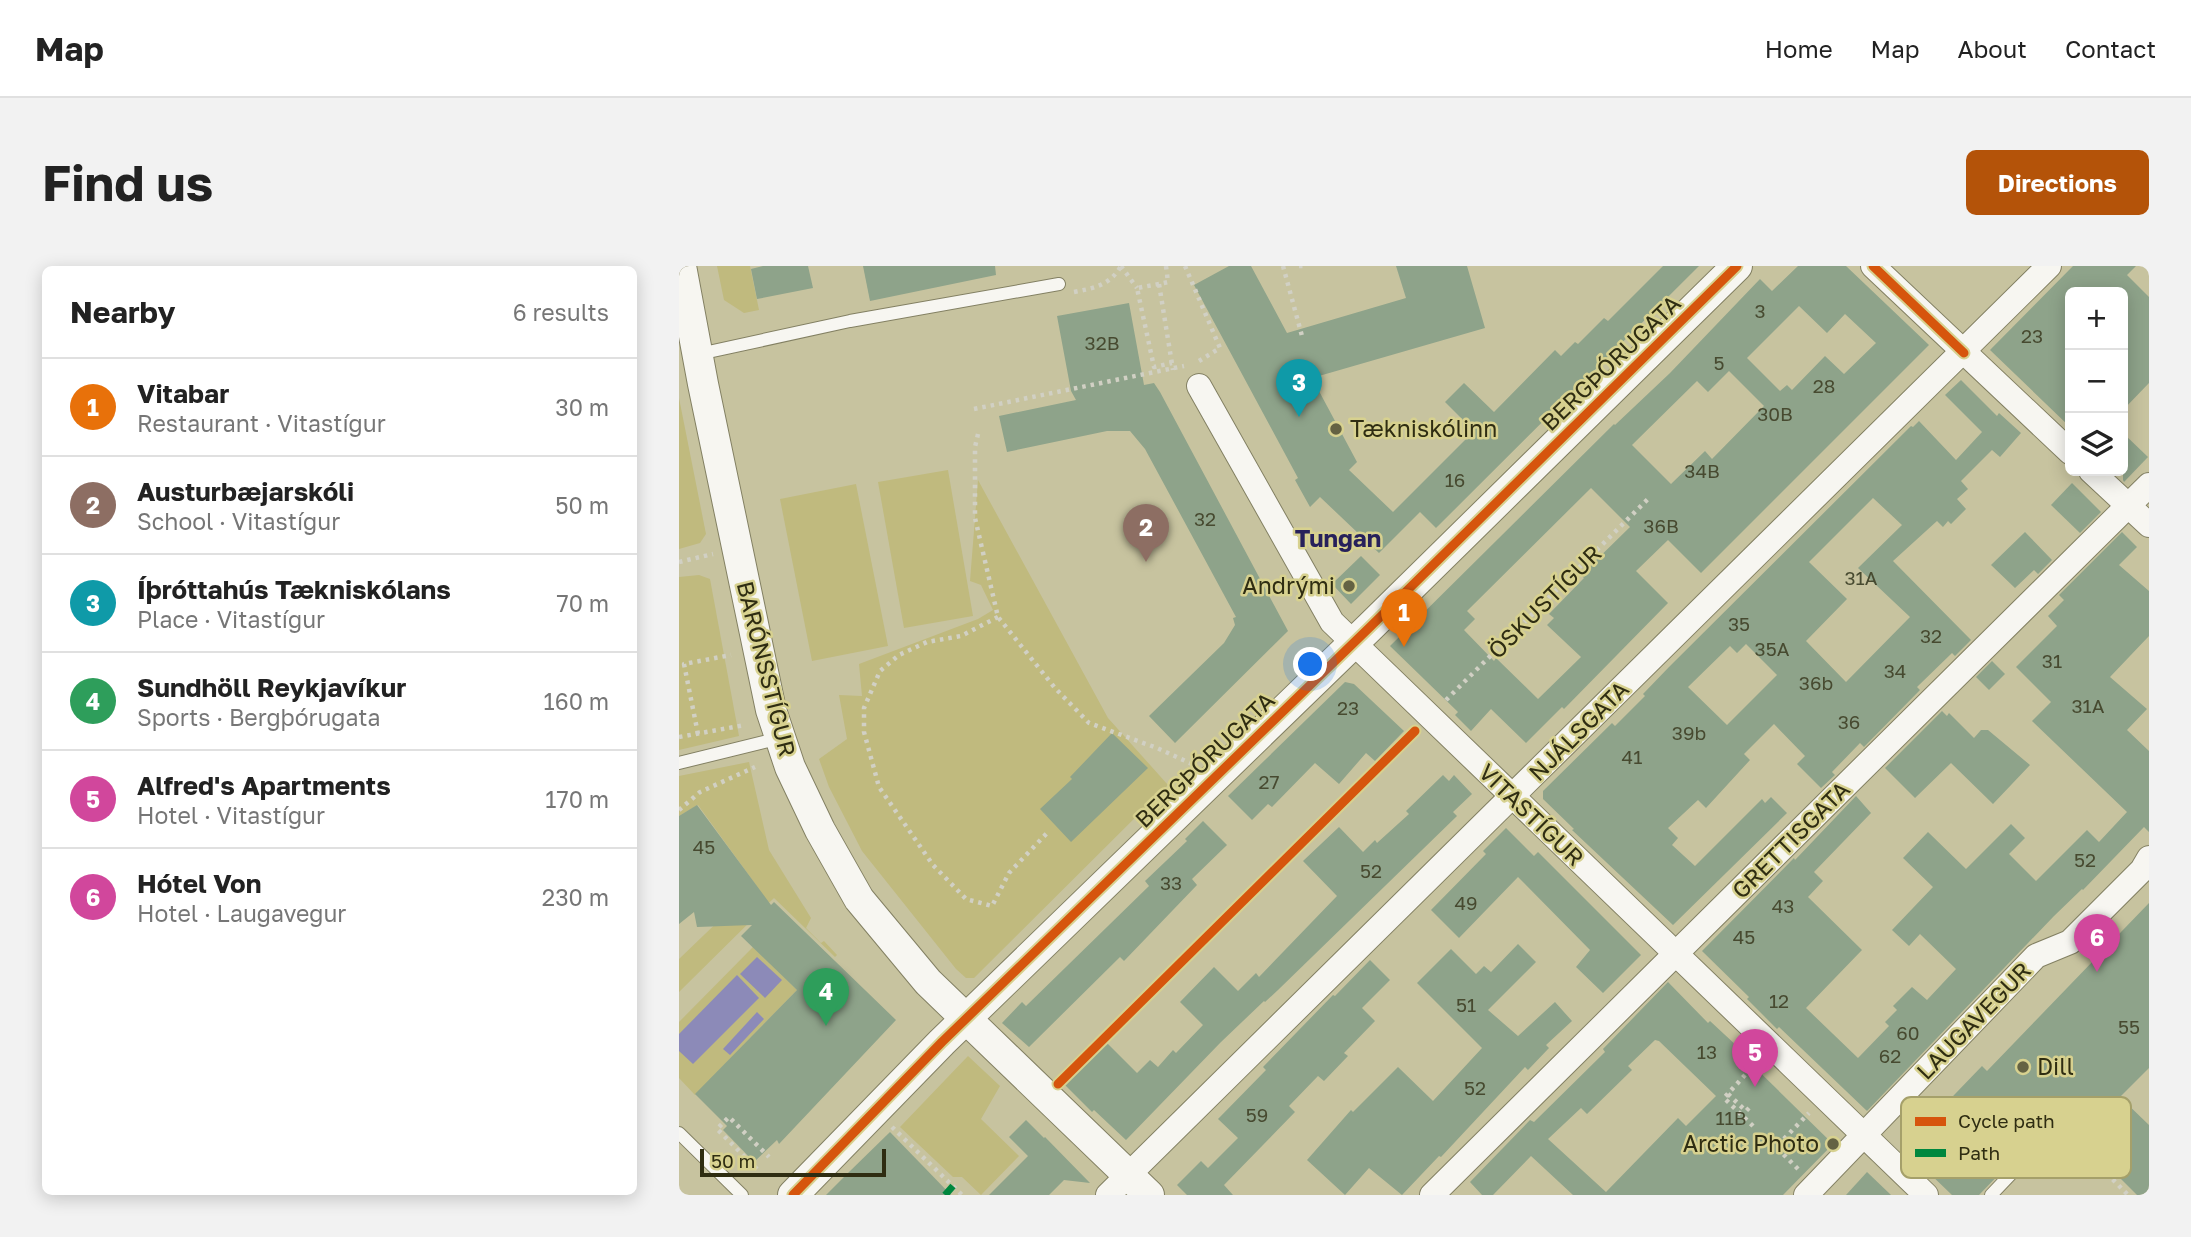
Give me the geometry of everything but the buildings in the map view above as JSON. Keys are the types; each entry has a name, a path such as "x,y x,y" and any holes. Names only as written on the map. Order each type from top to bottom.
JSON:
{"street":[{"name":"BARÓNSSTÍGUR","path":"681,266 689,356 737,548 771,710 790,767 820,830 859,898 928,982 1129,1188"},
{"name":"BERGÞÓRUGATA","path":"793,1195 942,1042 1737,266"},
{"name":"NJÁLSGATA","path":"1129,1188 1512,796 1964,353 2049,266"},
{"path":"1884,269 1964,353 2065,447"},
{"name":"VITASTÍGUR","path":"1199,386 1332,622 1901,1171"},
{"path":"2096,476 2149,525"},
{"name":"GRETTISGATA","path":"1432,1195 2149,485"},
{"name":"LAUGAVEGUR","path":"1810,1190 2036,956 2070,942 2143,870 2149,858"},
{"name":"VITASTÍGUR","path":"1908,1178 1926,1195"}],"lane":[{"path":"689,356 850,321 1059,284"},
{"path":"679,763 781,738"},
{"path":"679,1133 742,1195"},
{"path":"1991,1195 2007,1178"}],"path":[{"path":"1070,293 1101,286 1110,281 1121,266 1137,288 1154,367 1172,363"},
{"path":"1137,288 1168,282 1166,266"},
{"path":"1185,266 1220,348"},
{"path":"1283,266 1301,337"},
{"path":"1299,266 1305,266"},
{"path":"974,409 1173,370 1159,284"},
{"path":"978,434 975,447 975,519 998,617 1055,688 1089,723 1157,748 1217,775"},
{"path":"679,562 737,548"},
{"path":"998,617 961,636 927,642 899,655 880,671 864,708 864,732 879,787 933,866 965,899 992,906 1009,873 1048,832"},
{"path":"698,734 684,664 731,655"},
{"path":"679,737 745,724"},
{"path":"679,810 700,792 755,766"},
{"path":"1753,1126 1724,1098 1772,1046"},
{"path":"1728,1094 1746,1111 1749,1108"},
{"path":"1810,1190 1776,1147 1824,1097"},
{"path":"876,1111 962,1195"},
{"path":"757,1169 717,1129 729,1117 769,1157"},
{"path":"2111,1178 2128,1195"}],"shaded area":[{"path":"717,266 750,266 759,310 744,313 724,300"},
{"path":"679,398 706,534 700,543 679,549"},
{"path":"948,470 973,616 904,628 878,482"},
{"path":"978,480 1108,718 1168,785 974,978 966,978 862,851 829,787 819,759 847,739 839,695 862,696 859,664 978,619 993,610 981,585 970,581"},
{"path":"856,484 888,646 812,661 780,499"},
{"path":"699,575 710,579 739,736 679,750 679,577"},
{"path":"749,762 769,850 811,918 806,928 837,955 835,957 774,898 679,992 679,959 756,885 698,805 679,816 679,776"},
{"path":"753,947 797,990 695,1095 679,1078 679,1022"},
{"path":"968,1056 1000,1086 981,1119 1019,1156 981,1195 962,1177 953,1177 900,1127"}],"water":[{"path":"757,957 782,980 765,998 740,974"},
{"path":"737,975 759,998 693,1064 679,1051 679,1034"},
{"path":"757,1012 764,1019 730,1055 723,1049"}],"marked path":[{"path":"945,1195 953,1186"}],"cycle path":[{"path":"793,1195 942,1042 1737,266"},
{"path":"1873,266 1964,353"},
{"path":"1058,1084 1415,731"}],"place":[{"name":"Íþróttahús Tækniskólans","path":"1299,417"},
{"name":"Tækniskólinn","path":"1336,429"},
{"name":"Austurbæjarskóli","path":"1146,562"},
{"name":"Andrými","path":"1349,586"},
{"name":"Vitabar","path":"1404,647"},
{"name":"Hótel Von","path":"2097,972"},
{"name":"Sundhöll Reykjavíkur","path":"826,1026"},
{"name":"Dill","path":"2023,1067"},
{"name":"Alfred's Apartments","path":"1755,1087"},
{"name":"Arctic Photo","path":"1833,1144"}],"district":[{"name":"Tungan","path":"1338,539"}]}
